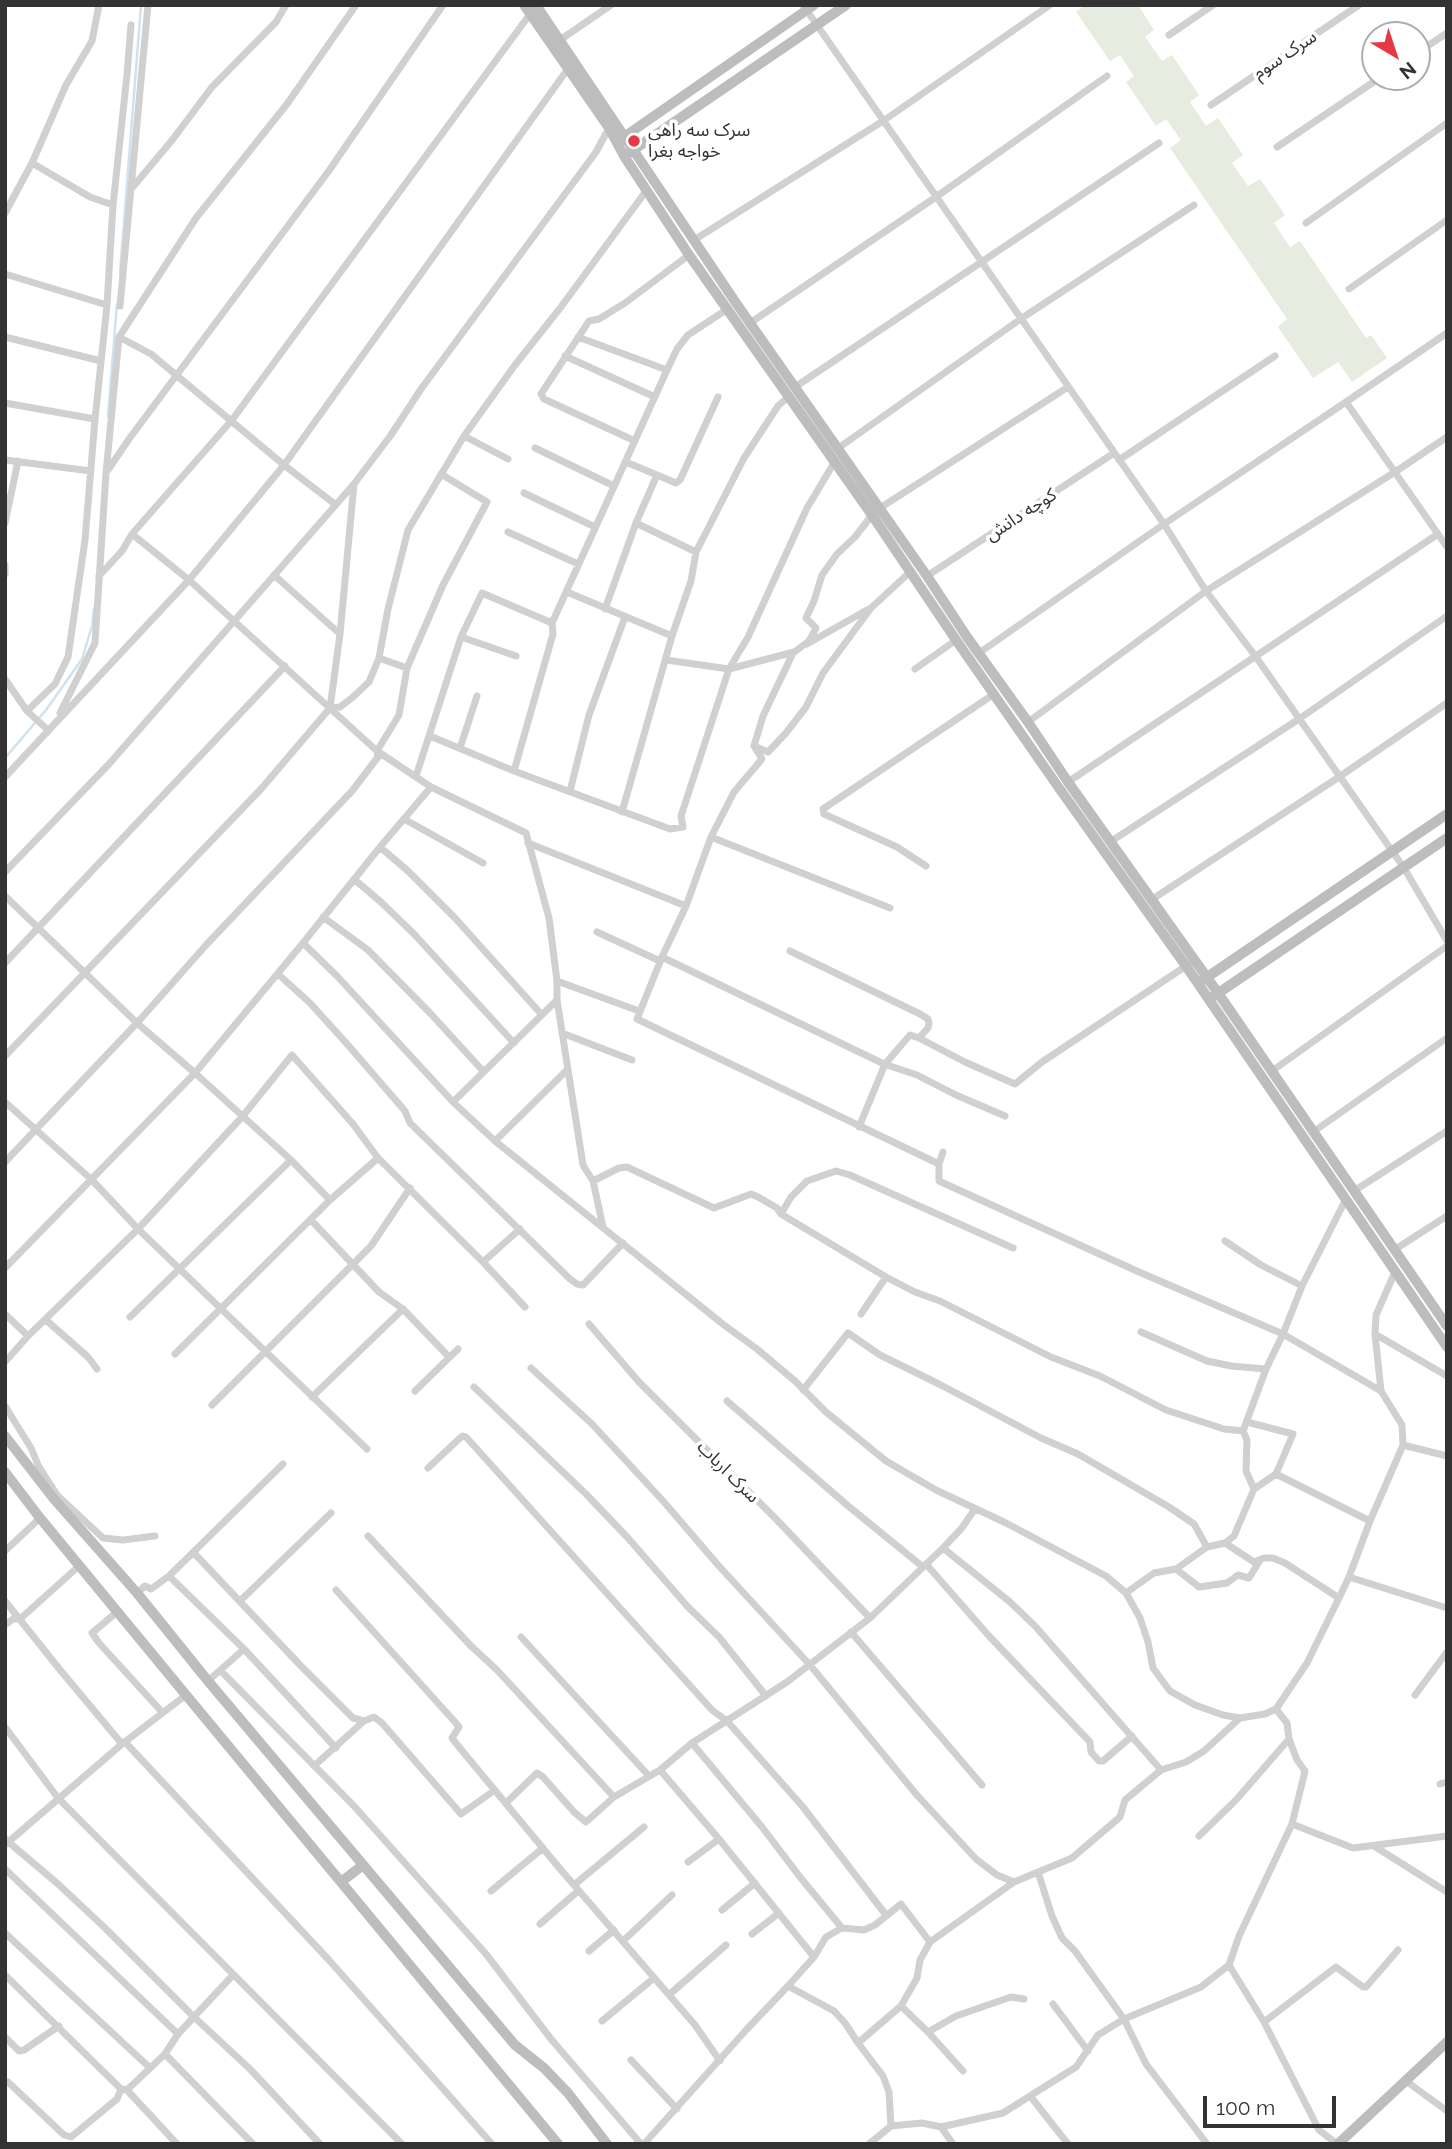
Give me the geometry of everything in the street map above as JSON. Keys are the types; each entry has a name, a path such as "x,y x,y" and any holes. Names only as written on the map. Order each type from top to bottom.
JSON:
{"main road":[{"path":"628,154 846,5"},
{"path":"621,139 808,7"},
{"path":"530,8 560,40 621,139 646,191 726,310 834,463 927,576 1151,900 1190,964"},
{"path":"530,8 567,70 609,128 621,139"},
{"path":"628,154 694,240 796,387 876,512 910,572 956,640 1201,980 1272,1071 1447,1326"},
{"path":"1201,980 1447,814"},
{"path":"1213,996 1447,838"},
{"path":"1213,996 1345,1201 1447,1348"},
{"path":"5,1436 54,1499 515,2045 568,2092 607,2144"},
{"path":"5,1472 9,1485 40,1518 558,2144"},
{"path":"341,1882 363,1865"},
{"path":"1338,2144 1447,2042"}],"street":[{"path":"5,213 32,163 66,85 92,41 99,5"},
{"path":"120,306 148,5"},
{"path":"132,188 212,87 276,22 286,5"},
{"path":"55,722 94,643 119,337 196,218 286,104 356,5"},
{"path":"106,473 328,172 443,5"},
{"path":"560,40 611,5"},
{"path":"694,240 883,121 1050,5"},
{"path":"1169,35 1213,5"},
{"name":"سرک سوم","path":"1211,105 1359,5"},
{"path":"808,7 817,25 883,121 1164,524 1206,591 1256,657 1404,869 1447,943 1272,1071"},
{"path":"99,576 122,551 132,534 232,420 530,8"},
{"path":"27,711 55,684 68,657 85,540 131,25"},
{"path":"1431,44 1447,33"},
{"path":"5,777 188,580 284,465 567,70"},
{"path":"750,323 936,197 1107,76"},
{"path":"1277,147 1361,90"},
{"path":"1306,223 1447,122"},
{"path":"5,872 109,764 354,484 596,152 609,128"},
{"path":"796,387 1159,143"},
{"path":"32,163 90,197 113,205"},
{"path":"330,708 340,707 369,682 379,658 408,530 464,436 646,191"},
{"path":"837,449 1022,318 1194,205"},
{"path":"1349,289 1447,220"},
{"path":"635,442 541,397 589,321 599,319 625,303 689,255"},
{"path":"5,274 107,305"},
{"path":"514,771 553,634 552,623 667,370 677,349 688,335 726,310"},
{"path":"979,653 1447,332"},
{"path":"119,337 151,354 336,505"},
{"path":"578,337 667,370"},
{"path":"5,338 101,361"},
{"path":"565,356 655,397"},
{"name":"کوچه دانش","path":"927,576 1275,356"},
{"path":"939,1164 638,1019 639,1012 686,906 711,837 734,793 762,759 754,747 763,716 793,653 809,640 816,628 806,618 822,575 837,554 876,512 1068,387"},
{"path":"626,462 674,483 680,480 718,397"},
{"path":"622,812 672,636 691,581 696,552 744,458 778,406 788,397"},
{"path":"1346,402 1447,547"},
{"path":"5,403 95,419"},
{"path":"464,436 508,459"},
{"path":"1028,722 1206,591 1447,437"},
{"path":"535,448 614,486"},
{"path":"5,460 91,471"},
{"path":"5,523 18,461"},
{"path":"430,736 622,812 670,829 683,827 681,816 729,669 748,638 807,508 834,463"},
{"path":"5,1162 352,791 378,757 377,751 399,715 407,668 443,585 487,502 442,474"},
{"path":"605,609 636,523 657,475"},
{"path":"5,1056 261,789 330,708 354,484"},
{"path":"524,493 595,527"},
{"path":"636,523 696,552"},
{"path":"508,532 578,564"},
{"path":"132,534 188,580 377,751 431,787 526,833 549,918 557,1000 583,1165 593,1181 603,1228"},
{"path":"1068,782 1438,534"},
{"path":"5,565 5,574"},
{"path":"754,747 768,752 786,733 806,707 823,673 871,608 910,572"},
{"path":"274,575 340,634"},
{"path":"567,592 672,636"},
{"path":"416,776 461,637 481,593 552,623"},
{"path":"666,660 729,669 793,653 871,608"},
{"path":"1110,842 1299,719 1447,616"},
{"path":"570,791 589,715 625,617"},
{"path":"461,637 516,656"},
{"path":"915,668 956,640"},
{"path":"379,658 407,668"},
{"path":"5,962 285,666"},
{"path":"5,678 27,711 48,730"},
{"path":"926,866 897,847 824,814 823,809 994,694"},
{"path":"460,748 477,696"},
{"path":"1151,900 1339,777 1447,702"},
{"path":"5,1268 195,1073 431,787"},
{"path":"404,819 483,863"},
{"path":"711,837 890,908"},
{"path":"528,843 686,906"},
{"path":"380,847 455,918 542,1015"},
{"path":"354,879 414,934 514,1043"},
{"path":"5,896 137,1023 291,1160 330,1200"},
{"path":"323,917 368,950 483,1072"},
{"path":"597,932 661,959 885,1064 917,1074 956,1095 1005,1116"},
{"path":"303,943 453,1102 495,1141 757,1349 826,1412 886,1461 936,1490 1076,1558 1106,1576 1126,1593 1140,1618 1153,1668 1170,1691 1195,1705 1223,1715 1240,1718 1265,1714 1276,1709 1307,1663 1349,1577 1370,1521 1404,1445 1402,1425 1381,1391 1375,1334 1376,1315 1395,1272"},
{"path":"790,951 928,1019 928,1028 919,1038"},
{"path":"859,1127 885,1064 910,1035 1015,1084 1042,1062 1190,964"},
{"path":"278,974 310,1003 348,1045 405,1111 410,1123 576,1284 583,1285 622,1243"},
{"path":"557,981 639,1012"},
{"path":"453,1102 557,1000"},
{"path":"562,1033 632,1060"},
{"path":"1313,1132 1447,1038"},
{"path":"5,1362 28,1336 138,1229 242,1117 292,1055 354,1124 377,1158 410,1188 525,1307"},
{"path":"495,1141 567,1070"},
{"path":"5,1102 92,1180 220,1310 266,1350 367,1449"},
{"path":"1354,1191 1447,1131"},
{"path":"943,1152 939,1164 939,1181 1283,1334 1381,1391"},
{"path":"175,1354 330,1200 377,1158"},
{"path":"130,1317 291,1160"},
{"path":"593,1181 619,1168 627,1167 714,1208 751,1194 886,1278 915,1292 940,1301 1051,1357 1100,1376 1166,1410 1224,1429 1244,1431"},
{"path":"781,1214 791,1197 807,1181 836,1171 1013,1248"},
{"path":"212,1405 371,1246 410,1188"},
{"path":"1254,1489 1246,1471 1247,1440 1244,1431 1266,1369 1301,1286 1345,1201"},
{"path":"1394,1250 1447,1216"},
{"path":"311,1220 379,1292 403,1309 449,1357"},
{"path":"483,1262 520,1229"},
{"path":"1225,1241 1261,1265 1301,1286"},
{"path":"861,1314 886,1278"},
{"path":"312,1397 403,1309"},
{"path":"5,1314 28,1336"},
{"path":"46,1320 88,1357 97,1369"},
{"name":"سرک ارباب","path":"589,1324 639,1382 870,1618"},
{"path":"1141,1332 1207,1361 1266,1369"},
{"path":"803,1390 848,1333 880,1355 1041,1438 1078,1454 1169,1507 1194,1524 1208,1547"},
{"path":"1375,1334 1447,1376"},
{"path":"415,1391 458,1349"},
{"path":"531,1368 601,1434 810,1664 916,1794 976,1859 997,1875 1014,1882"},
{"path":"474,1387 586,1494 688,1607 719,1637 766,1696"},
{"path":"727,1401 847,1506 924,1565 1090,1742 1091,1752 1099,1761 1103,1761 1132,1736"},
{"path":"5,1406 57,1495 103,1538 123,1540 155,1536"},
{"path":"1126,1593 1154,1573 1175,1569 1208,1547 1225,1543 1234,1536 1254,1489 1276,1474 1293,1434 1247,1422"},
{"path":"428,1468 463,1436 466,1437 803,1807 886,1915"},
{"path":"1404,1445 1447,1456"},
{"path":"136,1593 145,1586 151,1590 169,1576 283,1464"},
{"path":"1276,1474 1370,1521"},
{"path":"506,1803 537,1773 583,1821 588,1820 614,1797 660,1770 692,1743 766,1696 870,1618 943,1548 975,1509"},
{"path":"240,1601 331,1513"},
{"path":"5,1551 40,1518"},
{"path":"368,1536 614,1797"},
{"path":"1225,1543 1254,1562 1273,1558 1285,1563 1339,1598"},
{"path":"943,1548 1010,1602 1035,1626 1161,1770"},
{"path":"193,1552 353,1718 364,1721"},
{"path":"1175,1569 1199,1587 1227,1583 1238,1575 1249,1578 1260,1560"},
{"path":"5,1625 13,1619 20,1619 79,1566"},
{"path":"169,1576 244,1649 336,1748"},
{"path":"1349,1577 1447,1608"},
{"path":"336,1590 459,1727 452,1738 576,1888 670,1994 720,2061"},
{"path":"5,1601 124,1743 328,1959 492,2144"},
{"path":"117,1612 92,1633 162,1712"},
{"path":"851,1632 982,1786"},
{"path":"521,1637 649,1776"},
{"path":"208,1681 244,1649"},
{"path":"1415,1695 1446,1657"},
{"path":"221,1671 354,1805 486,1954 551,2039 643,2144 789,1986 814,1957 826,1937 842,1928 864,1930 902,1904 930,1942"},
{"path":"186,1695 6,1842 77,1901 250,2069 320,2144"},
{"path":"869,2144 891,2126 922,2123 941,2127 1003,2113 1076,2067 1098,2035 1124,2019 1201,1987 1229,1965 1239,1936 1292,1824 1305,1771 1297,1760 1289,1739 1287,1723 1276,1709"},
{"path":"314,1766 364,1721 374,1717 461,1814 495,1790"},
{"path":"858,2043 901,2006 917,1978 920,1960 930,1942 1014,1882 1072,1858 1120,1817 1125,1800 1161,1770 1186,1762 1205,1751 1240,1718"},
{"path":"5,1727 58,1798 402,2144"},
{"path":"1199,1836 1236,1800 1289,1739"},
{"path":"692,1743 842,1928"},
{"path":"660,1770 814,1957"},
{"path":"1292,1824 1353,1848 1447,1836"},
{"path":"540,1924 644,1828"},
{"path":"688,1862 719,1839"},
{"path":"1373,1846 1447,1892"},
{"path":"491,1891 543,1848"},
{"path":"5,1869 178,2034"},
{"path":"1038,1872 1062,1938 1075,1951 1124,2019 1146,2064 1208,2144"},
{"path":"722,1910 755,1883"},
{"path":"623,1941 672,1895"},
{"path":"752,1934 779,1913"},
{"path":"589,1951 614,1930"},
{"path":"5,1933 149,2067"},
{"path":"670,1994 726,1945"},
{"path":"1264,2022 1336,1967 1366,1987 1398,1950"},
{"path":"1229,1965 1264,2022 1319,2130 1338,2144"},
{"path":"5,1975 177,2144"},
{"path":"8,2081 64,2135 71,2137 165,2054 178,2034 233,1975"},
{"path":"602,2021 654,1978"},
{"path":"789,1986 834,2011 845,2023 883,2076 889,2092 891,2126"},
{"path":"928,2032 956,2016 1011,1997 1024,1999"},
{"path":"1053,2004 1088,2051"},
{"path":"901,2006 962,2071"},
{"path":"5,2037 19,2051 24,2050 59,2026"},
{"path":"165,2054 253,2144"},
{"path":"631,2060 677,2109"},
{"path":"1406,2081 1447,2111"},
{"path":"1031,2097 1068,2144"},
{"path":"941,2127 953,2144"}],"shaded area":[{"path":"1085,5 1138,5 1154,30 1145,37 1162,61 1172,55 1199,95 1190,102 1206,126 1218,118 1243,155 1232,163 1248,186 1260,179 1285,215 1274,223 1290,247 1300,241 1366,338 1371,335 1387,358 1352,382 1338,362 1313,378 1278,327 1287,319 1170,148 1181,140 1166,119 1156,126 1126,82 1134,76 1120,55 1110,61 1076,12"}],"waterway":[{"path":"120,273 141,5"},
{"path":"108,416 117,304"},
{"path":"5,758 46,710 82,659 92,626 94,608"}],"place":[{"name":"سرک سه راهی خواجه بغرا","path":"634,141"}]}
